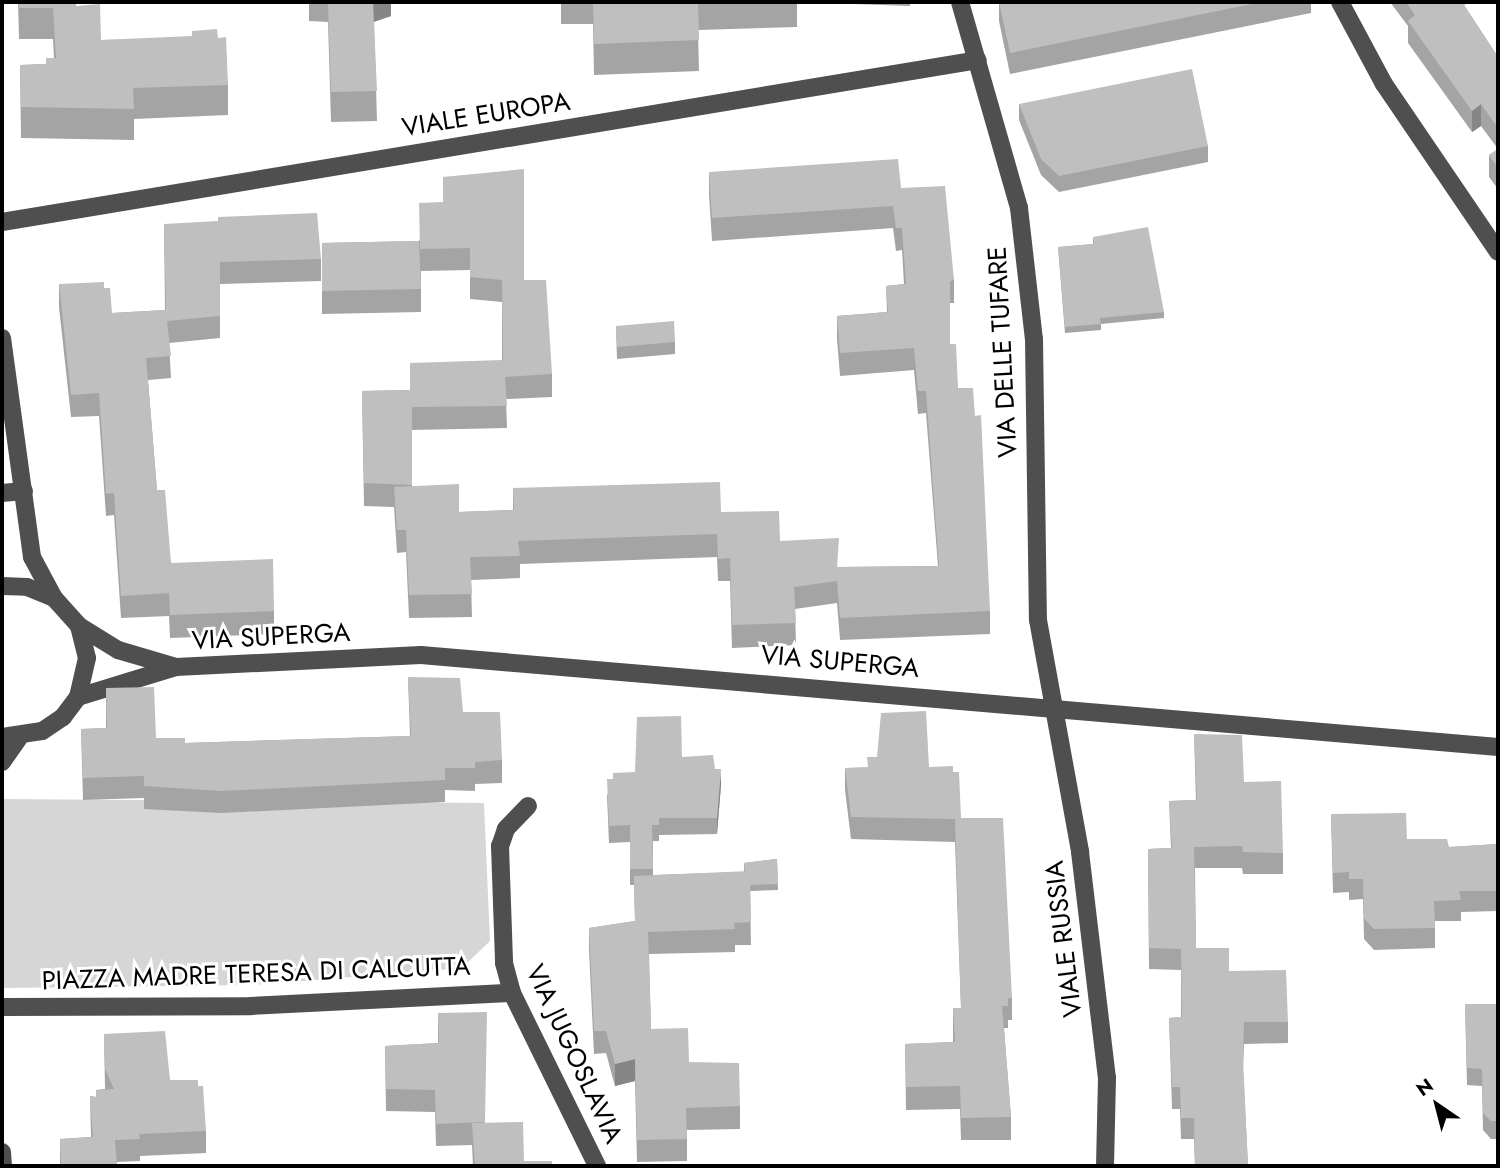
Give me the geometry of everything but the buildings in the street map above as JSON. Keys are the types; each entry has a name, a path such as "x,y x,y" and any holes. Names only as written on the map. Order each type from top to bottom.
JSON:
{"street":[{"name":"VIA DELLE TUFARE","path":"960,2 1008,159 1026,268 1034,339 1038,620 1054,706"},
{"path":"1340,2 1384,84 1498,252"},
{"name":"VIALE EUROPA","path":"2,222 978,60"},
{"path":"2,338 32,557 54,598 79,626 87,658 78,697 63,717 42,731 10,738 2,762"},
{"path":"2,493 24,491"},
{"path":"2,586 27,587 54,598"},
{"name":"VIA SUPERGA","path":"79,626 118,650 176,667"},
{"name":"VIA SUPERGA","path":"78,697 176,667 421,655 1054,706 1498,747"},
{"name":"VIALE RUSSIA","path":"1054,706 1080,852 1107,1078 1105,1166"},
{"name":"VIA JUGOSLAVIA","path":"528,806 506,829 500,846 504,963 512,993 597,1166"},
{"name":"PIAZZA MADRE TERESA DI CALCUTTA","path":"2,1007 251,1006 512,993"},
{"path":"2,1152 3,1166"}],"shaded area":[{"path":"2,799 484,803 490,941 462,968 254,985 2,988"}]}
